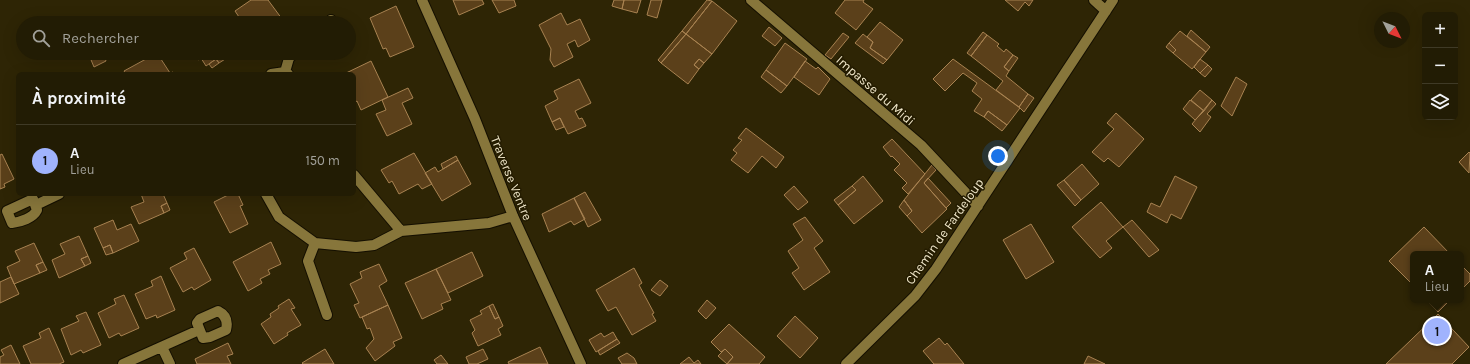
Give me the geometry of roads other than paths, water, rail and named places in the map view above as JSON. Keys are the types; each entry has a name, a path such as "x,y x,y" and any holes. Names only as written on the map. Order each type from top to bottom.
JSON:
{"street":[{"name":"Traverse Ventre","path":"422,0 474,119 513,216 581,364"},
{"name":"Impasse du Midi","path":"751,0 921,145 978,206"},
{"path":"1094,0 1106,11"},
{"name":"Chemin de Fardeloup","path":"846,364 915,296 936,269 1113,0"},
{"path":"286,72 289,60"},
{"path":"356,179 359,184 401,230"},
{"path":"36,205 55,196"},
{"path":"267,196 279,216 315,243 356,247 374,245 401,230 489,223 513,216"},
{"path":"32,199 36,205 37,210 35,215 19,222 12,223 4,219 7,211 28,200 32,199"},
{"path":"315,243 308,261 327,315"},
{"path":"123,364 199,330"},
{"path":"162,346 170,364"}],"place":[{"name":"A","path":"1437,331"}]}
